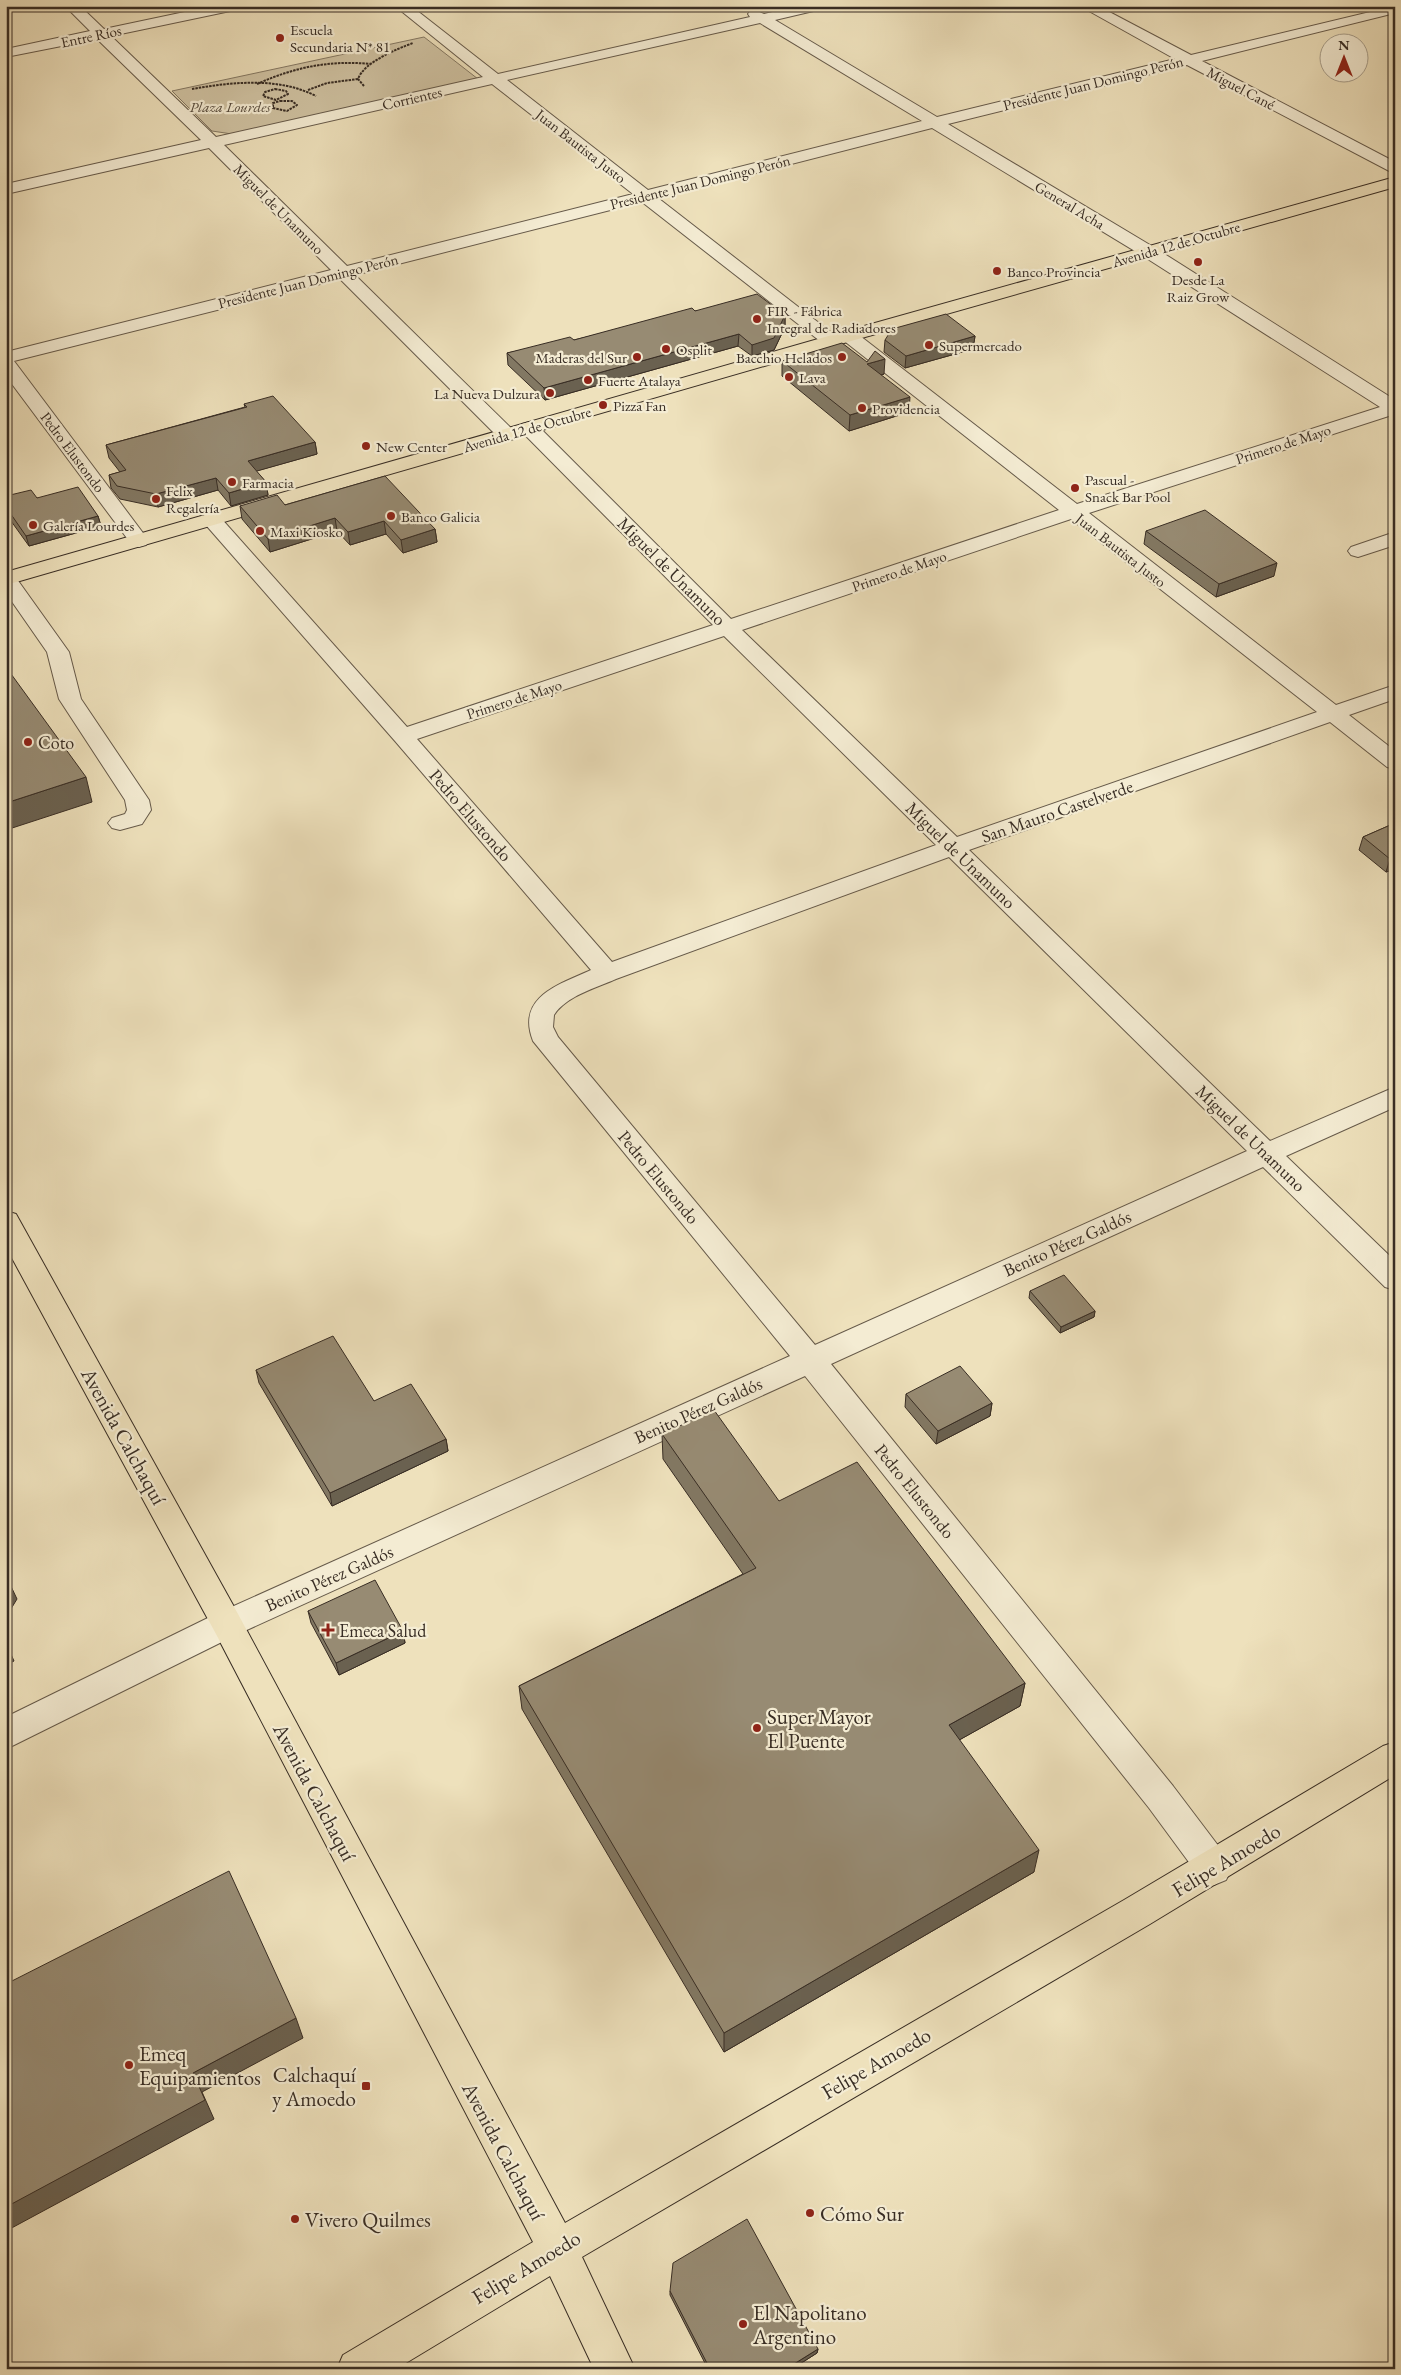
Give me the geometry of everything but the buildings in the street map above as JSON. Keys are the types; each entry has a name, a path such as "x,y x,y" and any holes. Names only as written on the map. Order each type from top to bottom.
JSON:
{"main road":[{"name":"Avenida 12 de Octubre","path":"7,579 840,339 1395,182"},
{"name":"Avenida Calchaquí","path":"6,1221 227,1624 557,2248 615,2369"},
{"name":"Felipe Amoedo","path":"357,2369 557,2248 1214,1868 1395,1757"}],"street":[{"name":"Miguel de Unamuno","path":"72,6 507,435"},
{"name":"Entre Ríos","path":"6,53 236,6"},
{"name":"Juan Bautista Justo","path":"402,6 646,196 1073,512 1395,762"},
{"name":"General Acha","path":"743,6 933,123 1149,252 1395,408"},
{"name":"Corrientes","path":"6,189 817,6"},
{"name":"Miguel Cané","path":"1087,6 1395,169"},
{"name":"Presidente Juan Domingo Perón","path":"6,358 933,123 1395,9"},
{"name":"Pedro Elustondo","path":"6,363 139,541"},
{"name":"Primero de Mayo","path":"403,736 729,629 1073,512 1395,408"},
{"name":"Miguel de Unamuno","path":"529,428 729,629 1395,1279"},
{"name":"Pedro Elustondo","path":"212,520 403,736 607,973 559,996 545,1005 540,1015 539,1029 546,1040 809,1359 1155,1790 1214,1868"},
{"path":"1358,551 1395,538"},
{"path":"7,579 58,652 70,699 136,800 140,810 134,818 120,823"},
{"name":"San Mauro Castelverde","path":"607,973 953,847 1395,692"},
{"name":"Benito Pérez Galdós","path":"6,1734 227,1624 809,1359 1395,1096"}],"path":[{"path":"358,79 360,73 371,64 401,47 443,37"},
{"path":"256,84 310,64 336,61 371,64"},
{"path":"162,95 222,84 256,84 307,90 327,83 358,79"},
{"path":"358,79 383,104"},
{"path":"261,85 266,92"},
{"path":"280,90 288,92 285,98 279,100 264,97 263,94 266,92 280,90"},
{"path":"307,90 335,115"}],"green space":[{"name":"Plaza Lourdes","path":"424,37 478,79 232,134 212,131 172,91"}],"place":[{"name":"Escuela Secundaria N* 81","path":"280,38"},
{"name":"Desde La Raiz Grow","path":"1198,262"},
{"name":"Banco Provincia","path":"997,271"},
{"name":"FIR - Fábrica Integral de Radiadores","path":"757,319"},
{"name":"Supermercado","path":"929,345"},
{"name":"Osplit","path":"666,349"},
{"name":"Maderas del Sur","path":"637,357"},
{"name":"Bacchio Helados","path":"842,357"},
{"name":"Lava","path":"789,377"},
{"name":"Fuerte Atalaya","path":"588,380"},
{"name":"La Nueva Dulzura","path":"550,393"},
{"name":"Pizza Fan","path":"603,405"},
{"name":"Providencia","path":"862,408"},
{"name":"New Center","path":"366,446"},
{"name":"Farmacia","path":"232,482"},
{"name":"Pascual - Snack Bar Pool","path":"1075,488"},
{"name":"Felix Regalería","path":"156,499"},
{"name":"Banco Galicia","path":"391,516"},
{"name":"Galería Lourdes","path":"33,525"},
{"name":"Maxi Kiosko","path":"260,531"},
{"name":"Coto","path":"28,742"},
{"name":"Emeca Salud","path":"328,1630"},
{"name":"Super Mayor El Puente","path":"757,1728"},
{"name":"Emeq Equipamientos","path":"129,2065"},
{"name":"Calchaquí y Amoedo","path":"366,2086"},
{"name":"Cómo Sur","path":"810,2213"},
{"name":"Vivero Quilmes","path":"295,2219"},
{"name":"El Napolitano Argentino","path":"743,2324"}]}
